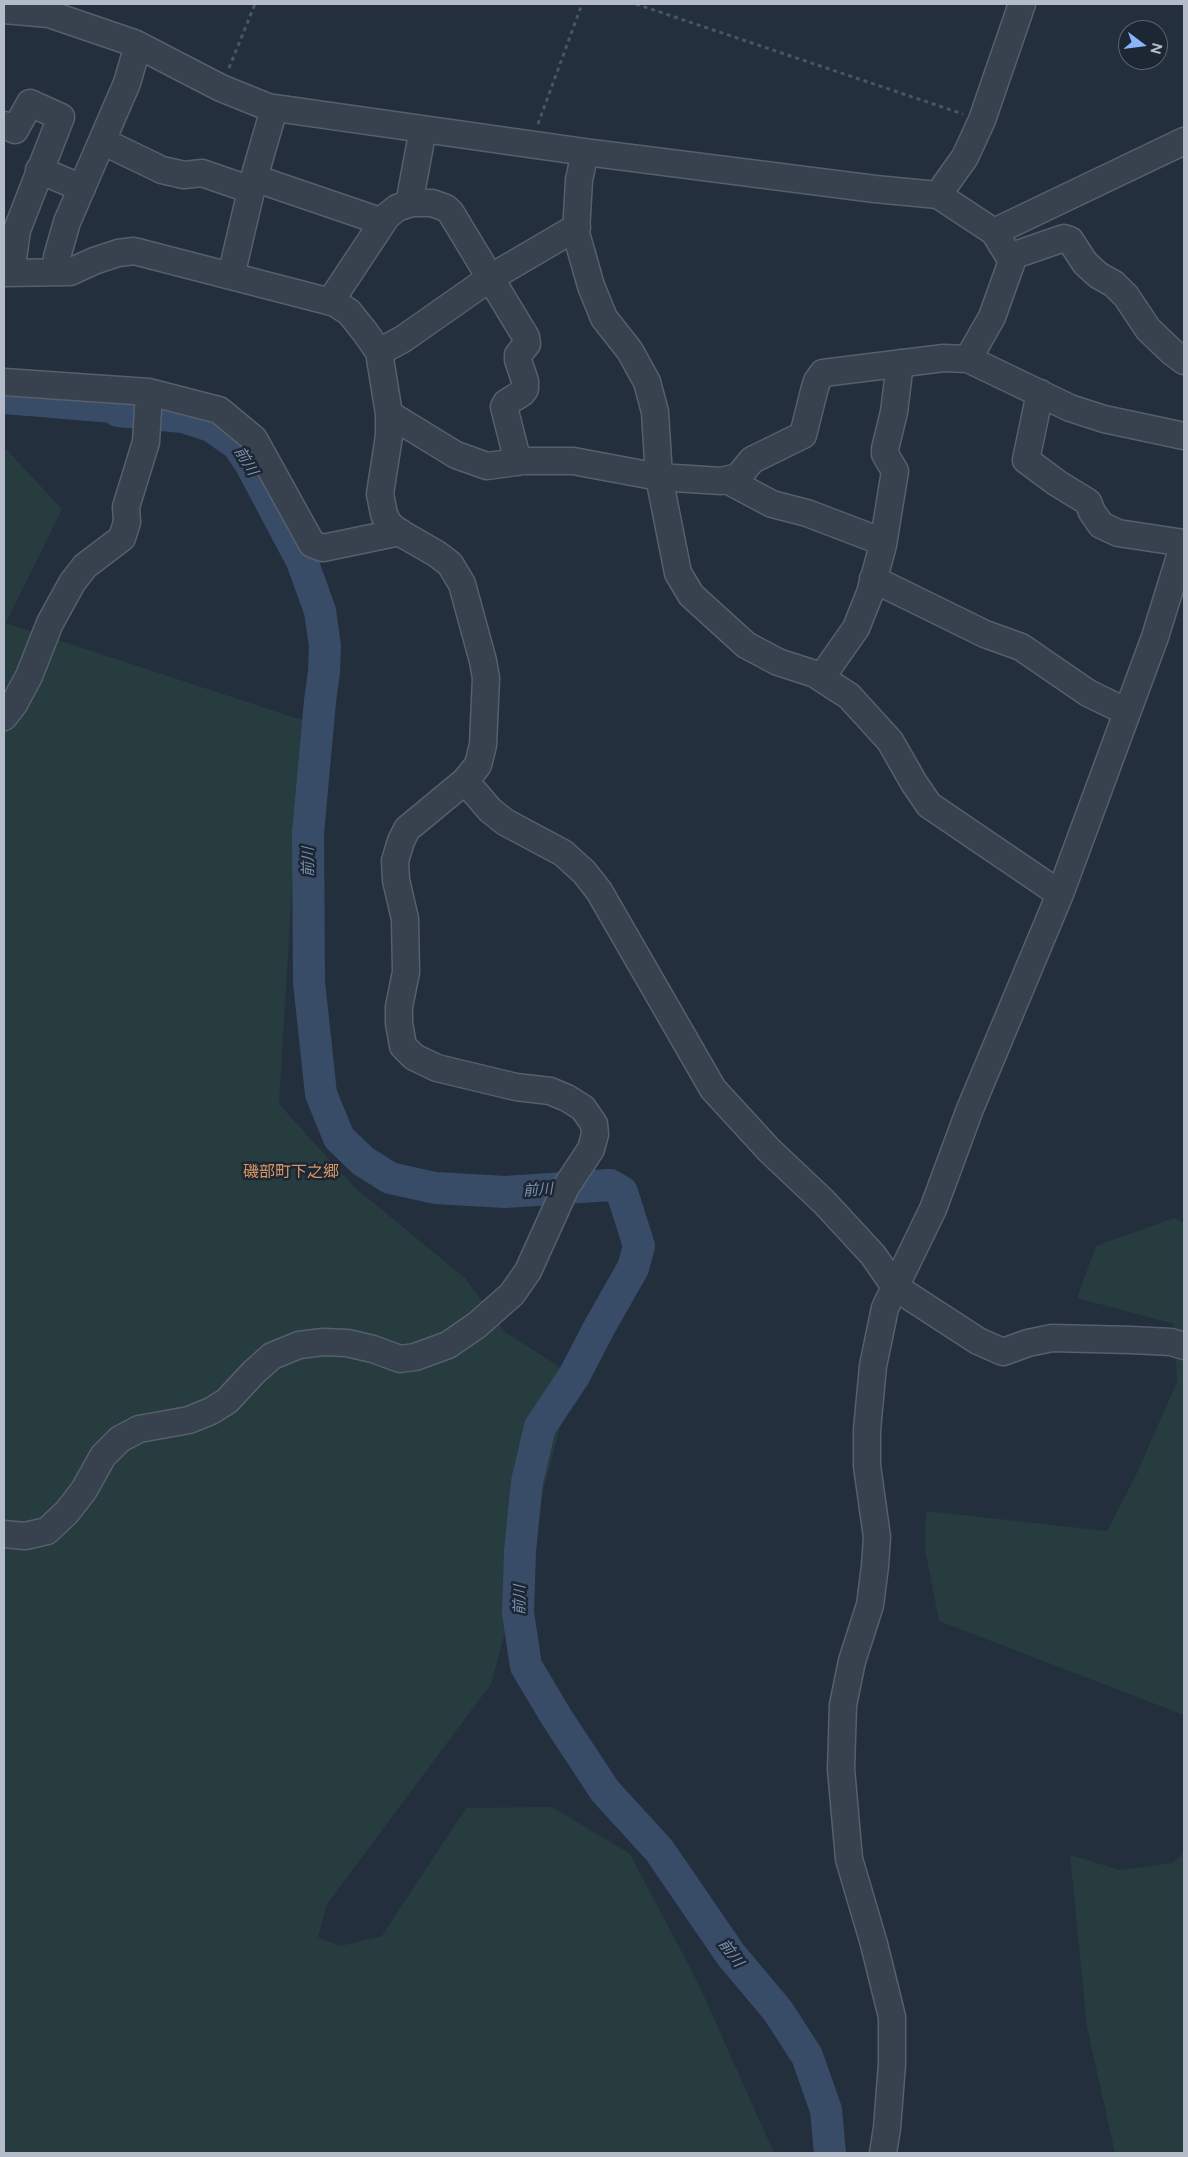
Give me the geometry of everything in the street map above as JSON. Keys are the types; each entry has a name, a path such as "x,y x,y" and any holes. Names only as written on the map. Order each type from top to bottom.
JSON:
{"street":[{"path":"938,195 965,157 982,120 1022,4"},
{"path":"4,10 48,14 138,45 221,88 274,109 585,152 876,189 938,195 994,232 1012,261 992,317 968,359"},
{"path":"59,272 57,257 67,222 127,83 138,45"},
{"path":"4,125 15,130 30,103 61,118 16,230 7,273 70,272 94,261 134,251 330,302 349,312 379,352 390,414 380,494 384,514 388,523 450,564 462,584 486,678 483,745 478,765 465,781 407,829 395,861 396,880 405,919 406,972 399,1007 399,1023 403,1046 414,1057 437,1068 472,1077 559,1094 583,1108 594,1124 595,1134 591,1149 566,1187 539,1243 528,1271 512,1294 477,1325 448,1344 415,1357 400,1359 356,1345 322,1342 299,1345 272,1356 227,1401 211,1411 189,1420 139,1429 120,1439 103,1456 84,1490 68,1512 48,1531 25,1536 4,1534"},
{"path":"231,276 252,184 274,109"},
{"path":"409,204 423,129"},
{"path":"102,141 162,170 184,175 202,173 252,184 383,222"},
{"path":"994,232 1184,141"},
{"path":"585,152 579,180 576,234 591,286 604,318 630,351 647,382 655,412 659,477 678,572 691,595 746,645 778,662 821,678 849,696 890,741 929,805 1060,894"},
{"path":"39,170 82,188"},
{"path":"330,302 387,216 398,208 409,204 432,203 446,208 451,213 526,337 528,344 518,355 525,381 525,389 506,403 504,407 518,462"},
{"path":"379,352 403,339 490,278 576,227"},
{"path":"1009,257 1064,238 1070,240 1085,263 1098,275 1114,284 1126,296 1148,329 1184,361"},
{"path":"390,414 456,455 487,466 518,462 573,461 659,477 695,481 727,480 738,477 752,460 803,435 817,381 823,373 944,358 968,359 1070,408 1104,419 1184,436 1184,414"},
{"path":"821,678 856,628 873,579 883,542 895,471 885,454 885,449 894,412 900,363"},
{"path":"4,382 149,392 219,410 254,439 312,544 323,548 400,532"},
{"path":"4,717 14,704 29,676 50,623 72,583 89,562 122,538 127,522 126,507 146,442 149,392"},
{"path":"883,2153 892,2064 892,2018 874,1944 849,1859 841,1769 843,1705 852,1661 870,1604 875,1566 877,1537 867,1466 867,1430 872,1366 886,1308 933,1209 970,1109 1060,894 1155,637 1184,543 1118,533 1101,525 1088,502 1057,483 1026,460 1040,393"},
{"path":"727,480 772,504 807,513 883,542"},
{"path":"873,579 985,634 1021,647 1088,693 1127,712"},
{"path":"465,781 497,816 562,853 584,872 599,891 712,1088 769,1150 824,1202 873,1255 895,1287 978,1341 1003,1352 1028,1342 1052,1338 1171,1342 1184,1346"}],"path":[{"path":"221,88 255,4"},
{"path":"531,144 582,4"},
{"path":"636,4 982,120"}],"green space":[{"path":"6,449 62,509 6,623 302,720 279,1104 354,1187 465,1278 505,1332 574,1376 491,1684 327,1904 318,1937 340,1946 382,1936 466,1808 552,1807 630,1854 699,1985 774,2153 4,2153 4,451"},
{"path":"1174,1218 1184,1223 1184,1715 939,1621 925,1549 926,1511 1107,1531 1136,1475 1177,1382 1174,1324 1077,1298 1096,1246"},
{"path":"1184,1852 1184,2153 1115,2153 1087,2027 1070,1855 1120,1870 1173,1863"}],"water":[{"path":"4,391 136,399 135,425 4,414"}],"waterway":[{"name":"前川","path":"118,411 183,417 211,426 237,444 250,463 302,561 320,611 325,646 308,833 309,982 321,1094 339,1138 363,1161 390,1178 435,1188 505,1192 610,1185 622,1192 639,1246 633,1268 574,1376 540,1427 527,1482 520,1551 518,1613 526,1666 557,1718 605,1791 659,1850 731,1955 778,2011 807,2056 826,2110 830,2153"}],"district":[{"name":"磯部町下之郷","path":"291,1172"}]}
